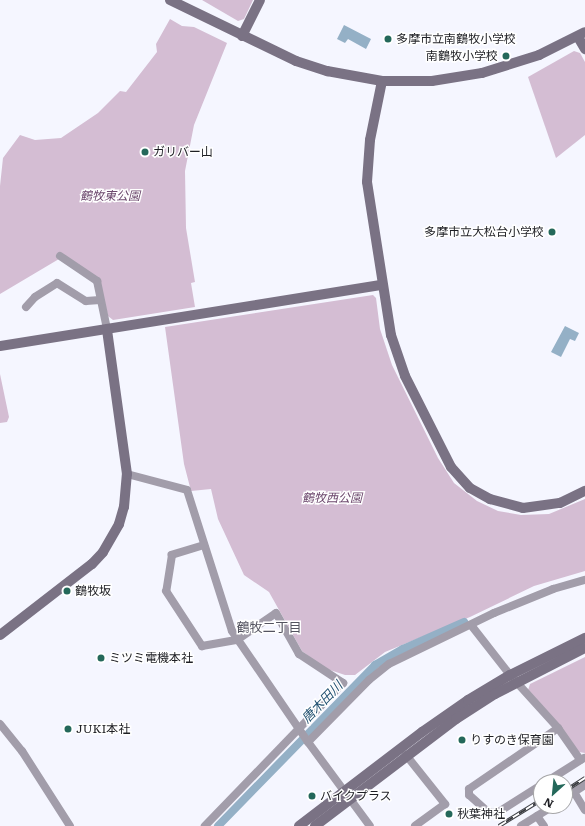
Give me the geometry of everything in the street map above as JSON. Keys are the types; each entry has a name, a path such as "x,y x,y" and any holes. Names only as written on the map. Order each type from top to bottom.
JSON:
{"street":[{"path":"170,0 242,36 314,67 382,81 432,81 482,73 540,55 582,34 585,49"},
{"path":"242,36 260,0"},
{"path":"382,81 370,140 367,182 382,285 391,335 405,376 443,454 460,479 490,500 523,508 560,503 585,491"},
{"path":"0,635 92,564 103,552 121,519 127,474 107,330 97,281 60,256"},
{"path":"26,307 35,297 57,283 86,301 100,300"},
{"path":"0,346 382,285"},
{"path":"127,474 187,490 204,545 237,640 347,796 370,826"},
{"path":"204,545 172,555 166,591 202,646 237,640 276,613 300,654 343,683 300,730 206,826"},
{"path":"308,741 381,670 471,625 538,595 585,580"},
{"path":"471,625 514,679 558,728 583,759 559,774"},
{"path":"315,826 347,796 437,721 585,638"},
{"path":"299,826 347,796 514,679 585,648"},
{"path":"0,724 22,751 70,826"},
{"path":"533,790 497,813 488,812 469,795 469,789 558,728"},
{"path":"406,755 444,804 415,826"},
{"path":"585,785 574,792 585,810"},
{"path":"521,826 540,814"},
{"path":"537,816 544,826"}],"green space":[{"path":"202,0 253,0 244,19 238,21"},
{"name":"鶴牧東公園","path":"170,19 182,26 194,27 227,43 194,125 185,171 186,228 195,282 191,283 195,307 113,320 108,316 99,279 64,256 0,294 0,186 3,158 20,135 35,140 61,138 98,113 120,91 126,92 157,52 156,44"},
{"path":"574,51 580,53 585,62 585,135 556,158 528,77"},
{"name":"鶴牧西公園","path":"373,295 376,298 380,329 392,365 438,458 454,483 477,501 498,511 521,515 549,514 585,499 585,571 534,586 470,617 385,652 355,675 345,675 324,668 302,651 269,592 244,575 218,519 211,489 191,491 184,464 165,327"},
{"path":"0,374 9,417 7,422 0,423"},
{"path":"585,657 585,753 579,752 528,690 530,684"}],"water":[{"path":"344,25 371,39 366,49 348,39 345,43 337,39"},
{"path":"565,326 579,333 575,341 570,339 561,357 551,352"}],"waterway":[{"name":"唐木田川","path":"218,826 375,665 403,649 464,622"}],"railway":[{"path":"573,786 585,778"},
{"path":"499,826 533,805"}],"place":[{"name":"多摩市立南鶴牧小学校","path":"388,39"},
{"name":"南鶴牧小学校","path":"506,56"},
{"name":"ガリバー山","path":"145,152"},
{"name":"多摩市立大松台小学校","path":"552,232"},
{"name":"鶴牧坂","path":"67,591"},
{"name":"ミツミ電機本社","path":"101,658"},
{"name":"JUKI本社","path":"68,729"},
{"name":"りすのき保育園","path":"462,740"},
{"name":"バイクプラス","path":"312,796"},
{"name":"秋葉神社","path":"449,814"}],"district":[{"name":"鶴牧二丁目","path":"269,627"}]}
